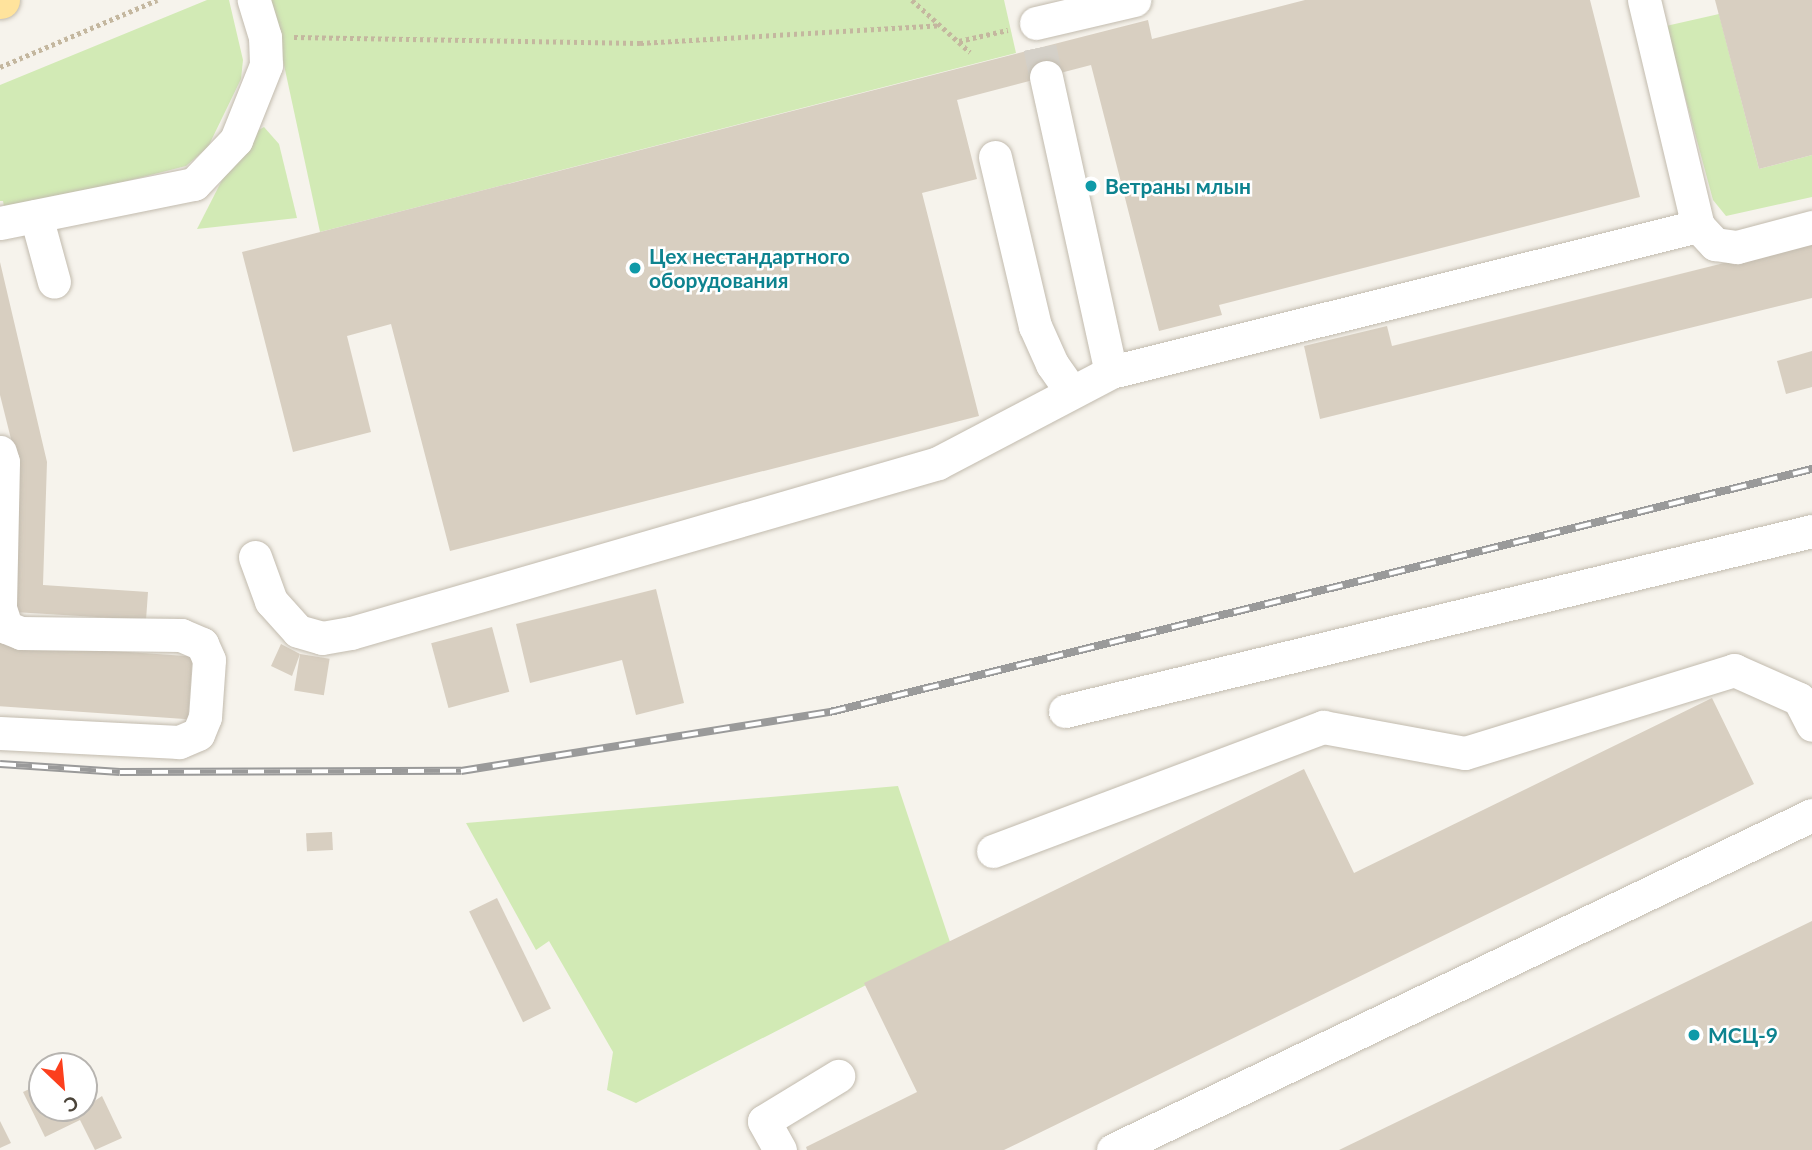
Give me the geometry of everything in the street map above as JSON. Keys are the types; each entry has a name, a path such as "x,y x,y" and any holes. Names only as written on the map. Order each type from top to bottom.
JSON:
{"lane":[{"path":"0,223 194,184 236,140 266,65 265,37 254,0"},
{"path":"1111,372 1038,37 1134,0"},
{"path":"1644,0 1698,226 1715,244 1737,247 1812,227"},
{"path":"995,157 1035,326 1052,364 1071,391"},
{"path":"36,216 54,282"},
{"path":"255,557 271,601 298,631 323,638 351,633 938,463 989,439 1071,391 1111,372 1698,226"},
{"path":"0,452 3,463 0,608 6,627 21,633 181,635 202,644 209,660 205,717 198,734 179,742 0,733"},
{"path":"1065,711 1812,531"},
{"path":"993,851 1323,727 1465,753 1734,670 1799,699 1812,725"},
{"path":"1113,1150 1812,815"},
{"path":"780,1150 764,1121 838,1076"}],"path":[{"path":"0,67 157,0"},
{"path":"912,0 970,52"},
{"path":"265,37 640,43 940,26"},
{"path":"959,41 1038,37"}],"green space":[{"path":"207,0 229,0 243,60 241,79 208,147 186,166 5,212 3,201 0,201 0,85"},
{"path":"270,0 1004,0 1016,53 320,232"},
{"path":"1719,14 1759,169 1812,155 1812,197 1726,216 1713,200 1666,26"},
{"path":"264,127 279,144 297,218 197,229 243,139"},
{"path":"898,786 950,942 636,1103 607,1090 613,1052 549,941 536,950 466,823"}],"building":[{"name":"Цех нестандартного оборудования","path":"1305,0 1590,0 1640,197 1219,305 1222,315 1159,331 1091,65 957,100 977,179 922,193 979,416 450,551 391,324 347,336 371,432 293,452 242,252 1148,20 1152,39"},
{"path":"1715,0 1812,0 1812,155 1759,169"},
{"path":"1812,241 1812,298 1320,419 1304,346 1387,326 1392,346"},
{"path":"0,262 47,462 43,585 148,592 146,620 14,612 17,463 0,395"},
{"path":"1812,351 1812,387 1786,394 1777,361"},
{"path":"656,589 684,703 636,715 622,660 530,683 516,624"},
{"path":"492,627 509,692 448,708 431,643"},
{"path":"0,643 193,656 188,719 0,706"},
{"path":"281,644 300,654 292,676 271,666"},
{"path":"300,654 330,659 324,695 294,691"},
{"path":"1712,698 1754,784 1004,1150 807,1150 806,1147 917,1092 864,983 1304,769 1354,873"},
{"path":"332,832 333,850 307,851 306,833"},
{"path":"497,898 551,1009 523,1022 469,912"},
{"name":"МСЦ-9","path":"1812,921 1812,1150 1339,1150"},
{"path":"28,1090 28,1102 23,1092"},
{"path":"102,1096 122,1138 95,1150 81,1122 98,1122 98,1099"},
{"path":"0,1121 11,1143 0,1148"},
{"path":"38,1122 76,1122 45,1137"}],"tunnel":[{"path":"1040,47 1046,77"}],"railway":[{"path":"0,764 120,772 461,771 830,712 1812,469"}],"place":[{"name":"Ветраны млын","path":"1091,186"},
{"name":"Цех нестандартного оборудования","path":"635,268"},
{"name":"МСЦ-9","path":"1694,1035"}]}
